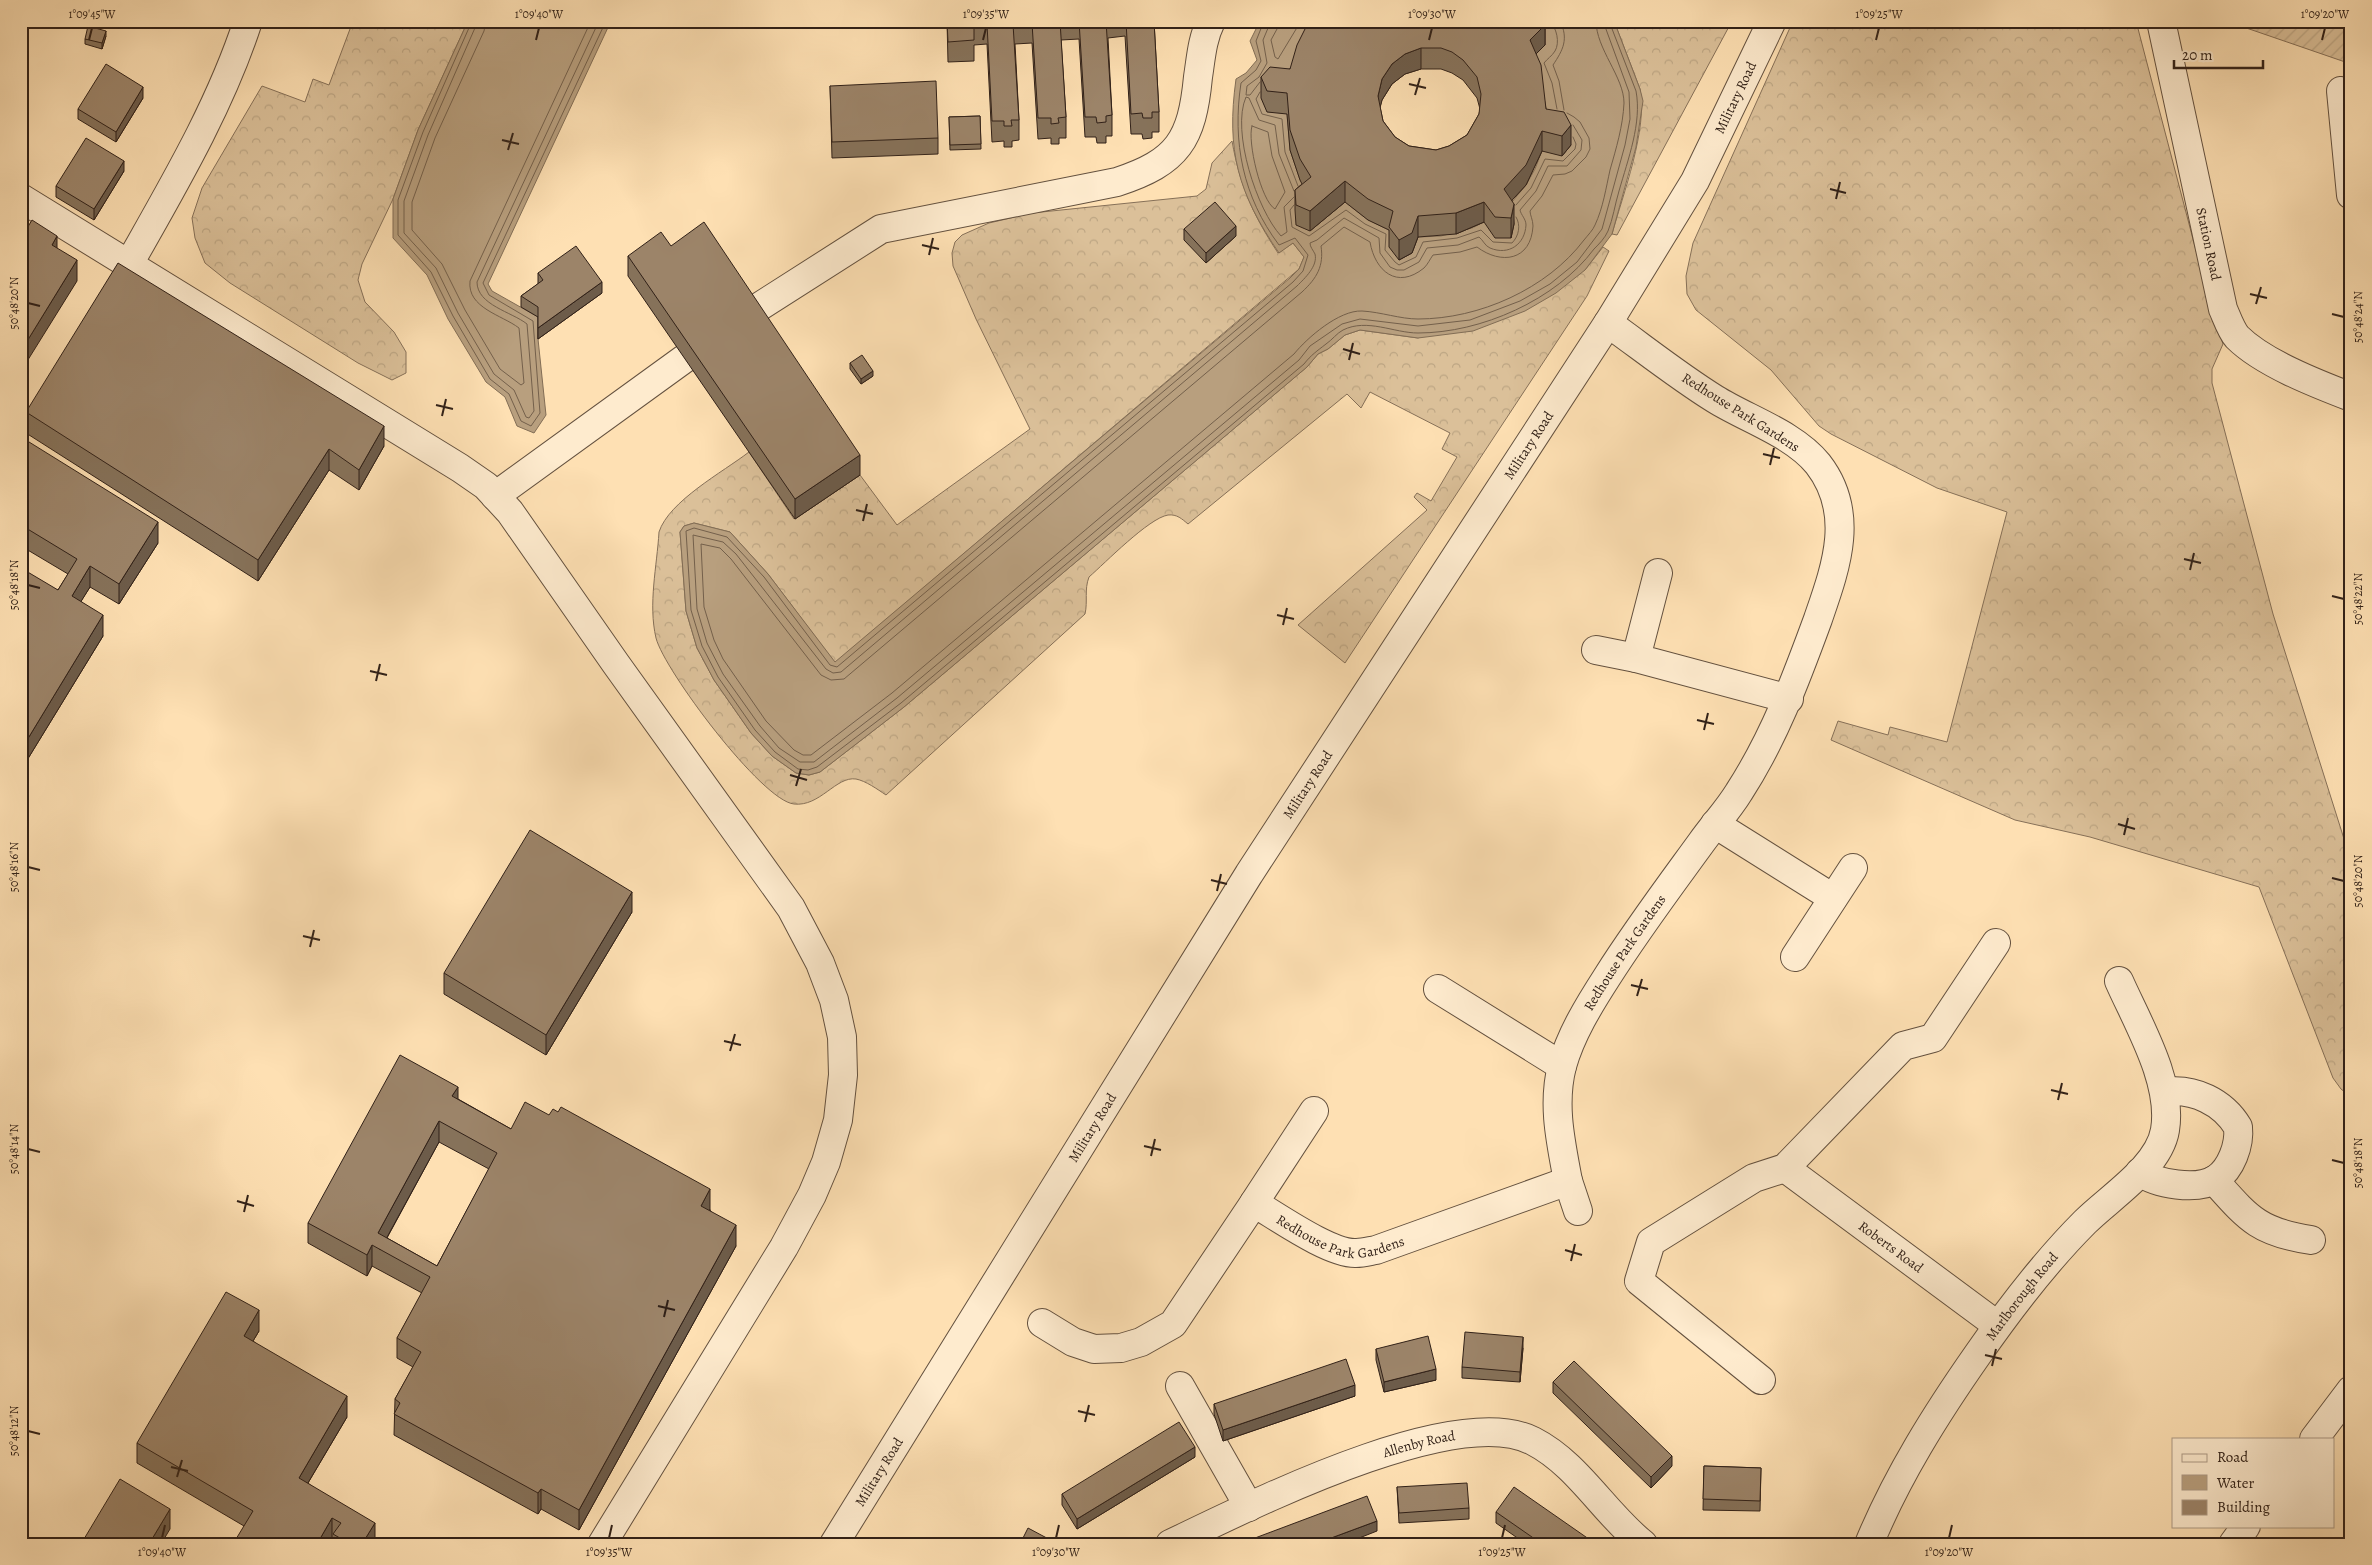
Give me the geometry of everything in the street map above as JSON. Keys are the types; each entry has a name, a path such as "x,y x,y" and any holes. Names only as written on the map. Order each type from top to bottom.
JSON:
{"street":[{"path":"129,264 189,157 222,89 248,21"},
{"path":"751,312 881,229 1117,182 1150,170 1176,149 1191,120 1202,49 1211,21"},
{"name":"Military Road","path":"834,1544 1249,874 1608,322 1695,181 1772,21"},
{"name":"Station Road","path":"2161,21 2223,310 2237,336 2267,359 2321,386 2351,397"},
{"path":"2342,91 2351,195"},
{"path":"21,198 460,468 486,486 524,531 616,664 796,916 814,948 830,990 838,1017 843,1045 843,1075 838,1120 826,1162 812,1195 784,1247 602,1544"},
{"name":"Redhouse Park Gardens","path":"1578,1211 1568,1181 1558,1123 1557,1098 1562,1066 1588,1006 1626,946 1738,794 1760,759 1789,698 1833,577 1840,544 1840,525 1837,508 1825,475 1804,450 1716,399 1608,322"},
{"path":"495,496 684,359"},
{"path":"1636,658 1658,573"},
{"path":"1596,650 1636,658 1789,698"},
{"path":"1715,824 1833,898"},
{"path":"1795,958 1853,868"},
{"path":"1761,1380 1639,1281 1651,1242 1754,1178 1785,1168 1903,1046 1933,1038 1996,942"},
{"name":"Marlborough Road","path":"1869,1544 1911,1456 1958,1382 1997,1326 2063,1244 2140,1172 2156,1153 2165,1132 2167,1108 2165,1092 2160,1075 2119,981"},
{"path":"1438,989 1562,1066"},
{"path":"2140,1172 2153,1179 2171,1184 2204,1183 2214,1180 2231,1162 2236,1147 2238,1127 2224,1109 2196,1094 2176,1090 2165,1092"},
{"path":"1042,1323 1073,1342 1094,1349 1121,1348 1141,1342 1173,1324 1314,1111"},
{"name":"Roberts Road","path":"1785,1168 1997,1326"},
{"path":"2214,1180 2244,1213 2263,1227 2273,1232 2311,1240"},
{"name":"Redhouse Park Gardens","path":"1254,1203 1315,1239 1336,1248 1355,1253 1376,1250 1568,1181"},
{"path":"1180,1386 1249,1507"},
{"path":"2315,1438 2351,1390"},
{"name":"Allenby Road","path":"1187,1540 1293,1486 1372,1456 1460,1434 1502,1432 1530,1440 1546,1448 1643,1544"},
{"path":"2233,1544 2245,1528"}],"green space":[{"path":"353,21 468,21 418,130 393,199 362,264 358,280 365,302 394,332 406,352 406,373 392,380 358,363 230,283 205,263 195,238 192,218 202,188 262,86 305,102 313,79 329,85"},
{"path":"1614,21 1732,21 1617,235 1612,234 1638,142 1642,105 1640,89"},
{"path":"1793,21 2136,21 2211,308 2223,344 2212,369 2212,383 2273,614 2351,861 2351,1097 2341,1089 2333,1078 2259,887 2090,837 2015,820 1831,740 1838,721 1888,735 1890,727 1947,742 2007,512 1937,488 1831,434 1819,426 1771,370 1696,310 1687,294 1686,276 1693,243"},
{"path":"2226,21 2351,21 2351,64"},
{"path":"1232,141 1243,186 1261,226 1278,253 1293,243 1304,257 1299,269 835,663 768,574 730,532 694,523 684,526 680,532 686,611 697,648 714,680 751,733 772,756 796,773 809,775 820,772 904,707 1307,367 1318,354 1328,349 1345,335 1360,330 1418,338 1585,270 1603,247 1609,251 1587,296 1345,663 1298,625 1427,510 1414,497 1417,493 1431,501 1457,457 1442,449 1450,433 1370,392 1361,408 1347,394 1188,524 1177,516 1168,515 1139,532 1089,577 1085,614 886,795 868,783 849,779 820,797 803,804 794,804 779,797 738,759 716,732 676,677 656,638 653,612 654,585 659,532 665,520 685,498 749,452 794,519 860,475 897,525 1030,429 976,319 953,266 952,253 955,242 962,235 989,223 1032,213 1197,196 1206,189 1212,163"}],"water":[{"path":"468,21 611,21 488,284 492,291 538,317 538,339 546,415 534,433 517,426 505,397 486,382 448,319 427,275 393,238 393,199 418,130"},
{"path":"1260,21 1325,21 1287,114 1290,150 1300,180 1311,197 1345,202 1368,220 1393,232 1418,237 1441,236 1472,228 1484,222 1512,202 1526,185 1542,151 1546,130 1491,21 1614,21 1643,101 1636,147 1612,234 1585,270 1556,293 1525,311 1473,331 1418,338 1360,330 1345,335 1328,349 1318,354 1307,367 904,707 820,772 809,775 796,773 772,756 751,733 714,680 697,648 686,611 680,532 684,526 694,523 730,532 768,574 835,662 1290,278 1299,269 1304,257 1293,243 1279,253 1254,211 1245,191 1234,150 1233,105 1236,79 1246,73 1257,60 1250,41"}],"building":[{"path":"947,21 1060,21 1066,117 1058,118 1059,123 1051,124 1051,118 1038,118 1032,23 1013,24 1019,120 1011,120 1012,126 1004,126 1004,121 992,121 987,24 974,25 974,40 948,42"},
{"path":"1079,21 1106,21 1112,115 1106,116 1106,122 1097,123 1096,117 1085,117"},
{"path":"1126,21 1154,21 1159,112 1152,112 1152,118 1143,118 1142,113 1131,114"},
{"path":"1309,21 1545,21 1545,25 1530,40 1541,65 1546,109 1564,112 1571,125 1562,136 1542,131 1526,165 1504,189 1514,204 1511,218 1495,217 1484,202 1456,213 1418,216 1412,233 1399,240 1389,227 1393,211 1368,199 1345,181 1310,211 1296,205 1295,190 1311,177 1300,159 1290,130 1287,93 1267,91 1261,77 1270,67 1290,69 1297,45","holes":["1421,48 1441,48 1452,52 1463,60 1477,77 1481,94 1479,114 1467,135 1449,146 1436,150 1409,146 1395,137 1383,121 1378,96 1382,79 1392,64 1405,54"]},
{"path":"88,26 106,31 102,43 85,39"},
{"path":"106,64 143,87 116,132 78,109"},
{"path":"936,81 938,138 832,142 830,86"},
{"path":"980,116 981,144 950,145 949,117"},
{"path":"86,138 124,161 94,209 56,186"},
{"path":"1215,202 1236,226 1206,253 1184,229"},
{"path":"32,220 57,236 52,245 77,260 21,351 21,227 26,230"},
{"path":"704,222 860,455 795,499 628,256 661,232 671,246"},
{"path":"576,246 602,282 538,328 538,307 521,296 543,280 538,273"},
{"path":"118,263 384,426 359,470 329,449 258,560 26,412"},
{"path":"862,355 873,371 861,379 850,363"},
{"path":"21,437 158,522 119,584 90,566 72,596 103,615 21,750 21,579 26,571 58,590 77,559 21,525"},
{"path":"530,830 632,892 546,1035 444,973"},
{"path":"400,1055 458,1087 452,1096 511,1129 525,1102 549,1115 553,1109 558,1112 561,1107 710,1189 701,1206 736,1225 579,1510 541,1489 538,1493 394,1414 400,1403 395,1399 421,1352 397,1338 430,1277 372,1245 367,1255 308,1223","holes":["439,1121 497,1153 437,1266 378,1233"]},
{"path":"226,1292 259,1310 244,1336 347,1396 299,1478 375,1523 362,1544 350,1544 333,1534 341,1523 332,1518 317,1544 233,1544 253,1511 137,1443"},
{"path":"1465,1332 1523,1337 1520,1372 1462,1367"},
{"path":"1428,1336 1436,1369 1384,1382 1376,1349"},
{"path":"1346,1359 1355,1385 1223,1430 1214,1404"},
{"path":"1574,1361 1672,1456 1651,1477 1553,1382"},
{"path":"1179,1422 1195,1447 1077,1519 1062,1494"},
{"path":"1704,1466 1761,1468 1760,1501 1703,1499"},
{"path":"120,1479 170,1509 149,1544 81,1544"},
{"path":"1467,1483 1469,1508 1399,1513 1397,1487"},
{"path":"1514,1487 1596,1544 1542,1544 1496,1512"},
{"path":"1367,1496 1377,1521 1315,1544 1239,1544"},
{"path":"1028,1528 1058,1544 1020,1544"}]}
